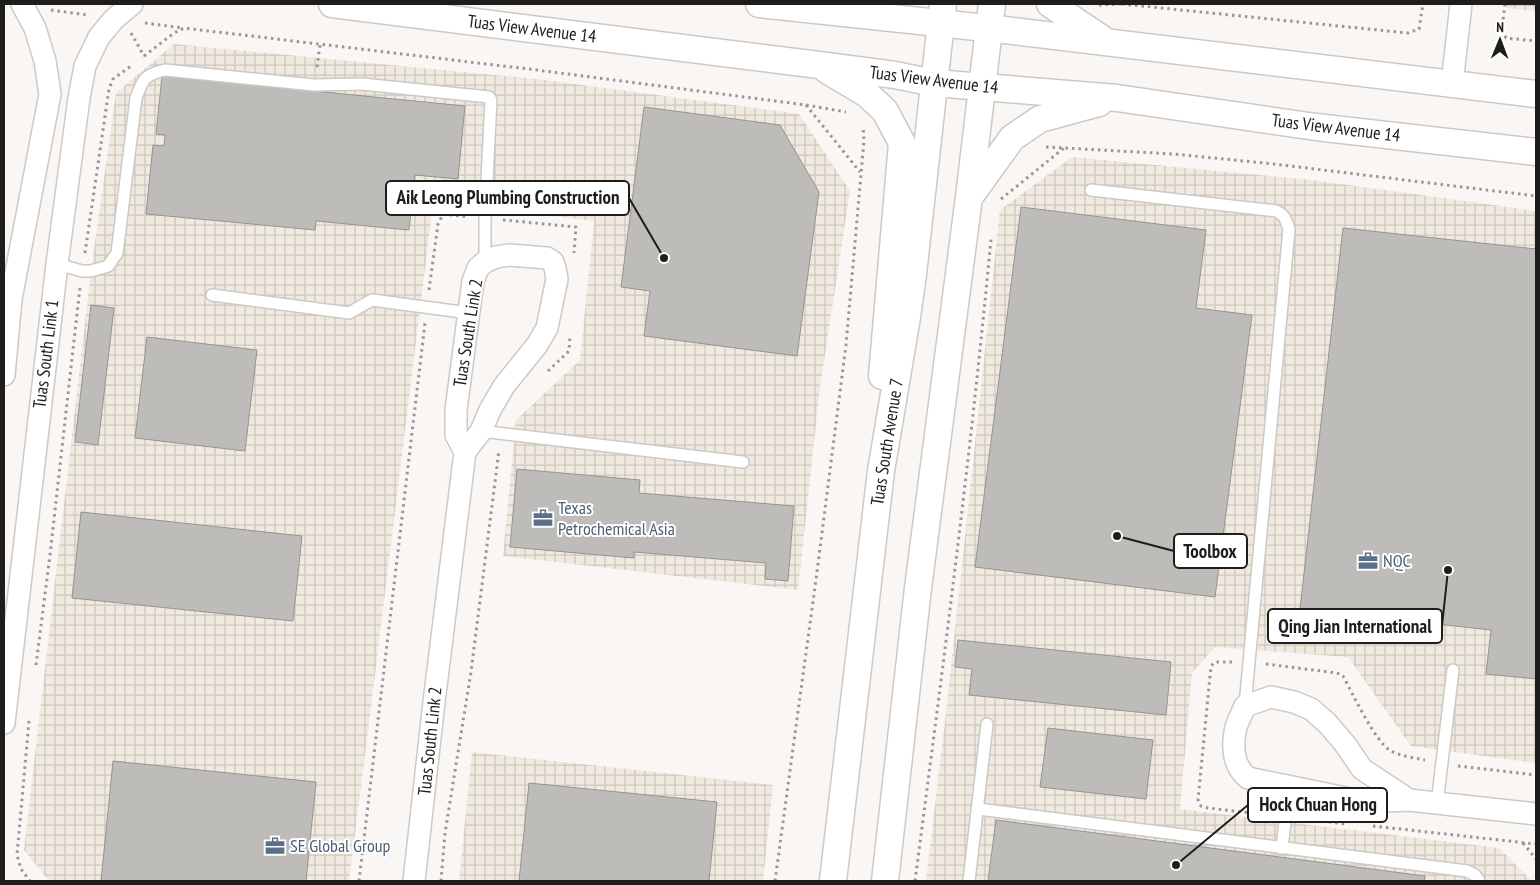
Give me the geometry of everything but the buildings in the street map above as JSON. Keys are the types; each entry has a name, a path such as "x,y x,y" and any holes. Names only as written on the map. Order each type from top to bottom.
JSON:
{"street":[{"path":"4,376 8,298 50,94 45,61 34,28 22,4"},
{"name":"Tuas South Link 1","path":"4,723 57,264 79,98 85,66 98,37 114,19 132,4"},
{"name":"Tuas View Avenue 14","path":"332,4 819,65 895,75 934,83 1117,98 1316,126 1536,152"},
{"path":"759,4 990,16 1107,42 1536,94"},
{"path":"1050,4 1107,42"},
{"path":"1452,84 1461,4"},
{"name":"Tuas South Avenue 7","path":"833,881 881,471 907,318 941,14"},
{"path":"885,881 918,588 969,197 990,16"},
{"path":"819,65 867,94 885,111 902,143 877,431 881,471"},
{"path":"969,197 1012,138 1040,119 1117,98"},
{"name":"Tuas South Link 2","path":"414,881 465,452 481,431 490,410 504,386 537,345 546,328 557,279 552,262 546,258 510,255 496,256 478,268 473,281 456,410 456,435 465,452"},
{"path":"1409,800 1362,769 1345,744 1327,723 1311,709 1294,702 1271,697 1245,706 1235,730 1234,754 1235,762 1240,772 1248,778 1365,802 1409,800 1536,814"}],"lane":[{"path":"57,264 82,271 91,271 108,266 116,253 136,98 142,82 151,73 165,70 314,85 362,84 489,97 491,100 485,219 485,262"},
{"path":"1091,190 1276,211 1283,214 1289,229 1245,706"},
{"path":"212,295 349,313 372,300 469,313"},
{"path":"481,431 743,462"},
{"path":"1437,804 1453,670"},
{"path":"969,881 987,724"},
{"path":"1282,848 1289,787"},
{"path":"978,809 1467,871 1475,874 1479,881"}],"path":[{"path":"1122,4 1408,33 1419,28 1423,4"},
{"path":"1505,4 1502,28 1506,38 1536,42"},
{"path":"128,28 144,56"},
{"path":"317,67 320,45"},
{"path":"806,105 860,172"},
{"path":"775,881 846,345 864,140 863,124"},
{"path":"1046,147 1174,154 1274,164 1536,196"},
{"path":"994,204 1065,147"},
{"path":"915,881 948,627 992,232"},
{"path":"35,672 82,271"},
{"path":"30,720 17,855 21,869 30,881"},
{"path":"1285,817 1354,824"},
{"path":"1364,826 1536,844"},
{"path":"1522,842 1536,859"}],"shaded area":[{"path":"1506,4 1536,4 1536,11 1506,8"},
{"path":"174,44 537,79 799,114 850,191 820,387 798,590 503,556 516,420 580,360 594,221 433,203 349,881 49,881 24,850 91,271 116,93"},
{"path":"1072,157 1312,180 1536,211 1536,763 1411,746 1348,657 1215,647 1192,673 1180,809 1499,848 1532,881 926,881 1000,210"},
{"path":"472,752 773,785 763,881 459,881"}],"place":[{"name":"Aik Leong Plumbing Construction","path":"664,258"},
{"name":"Texas Petrochemical Asia","path":"543,518"},
{"name":"Toolbox","path":"1117,536"},
{"name":"NQC","path":"1368,561"},
{"name":"Qing Jian International","path":"1448,570"},
{"name":"SE Global Group","path":"275,846"},
{"name":"Hock Chuan Hong","path":"1176,865"}]}
